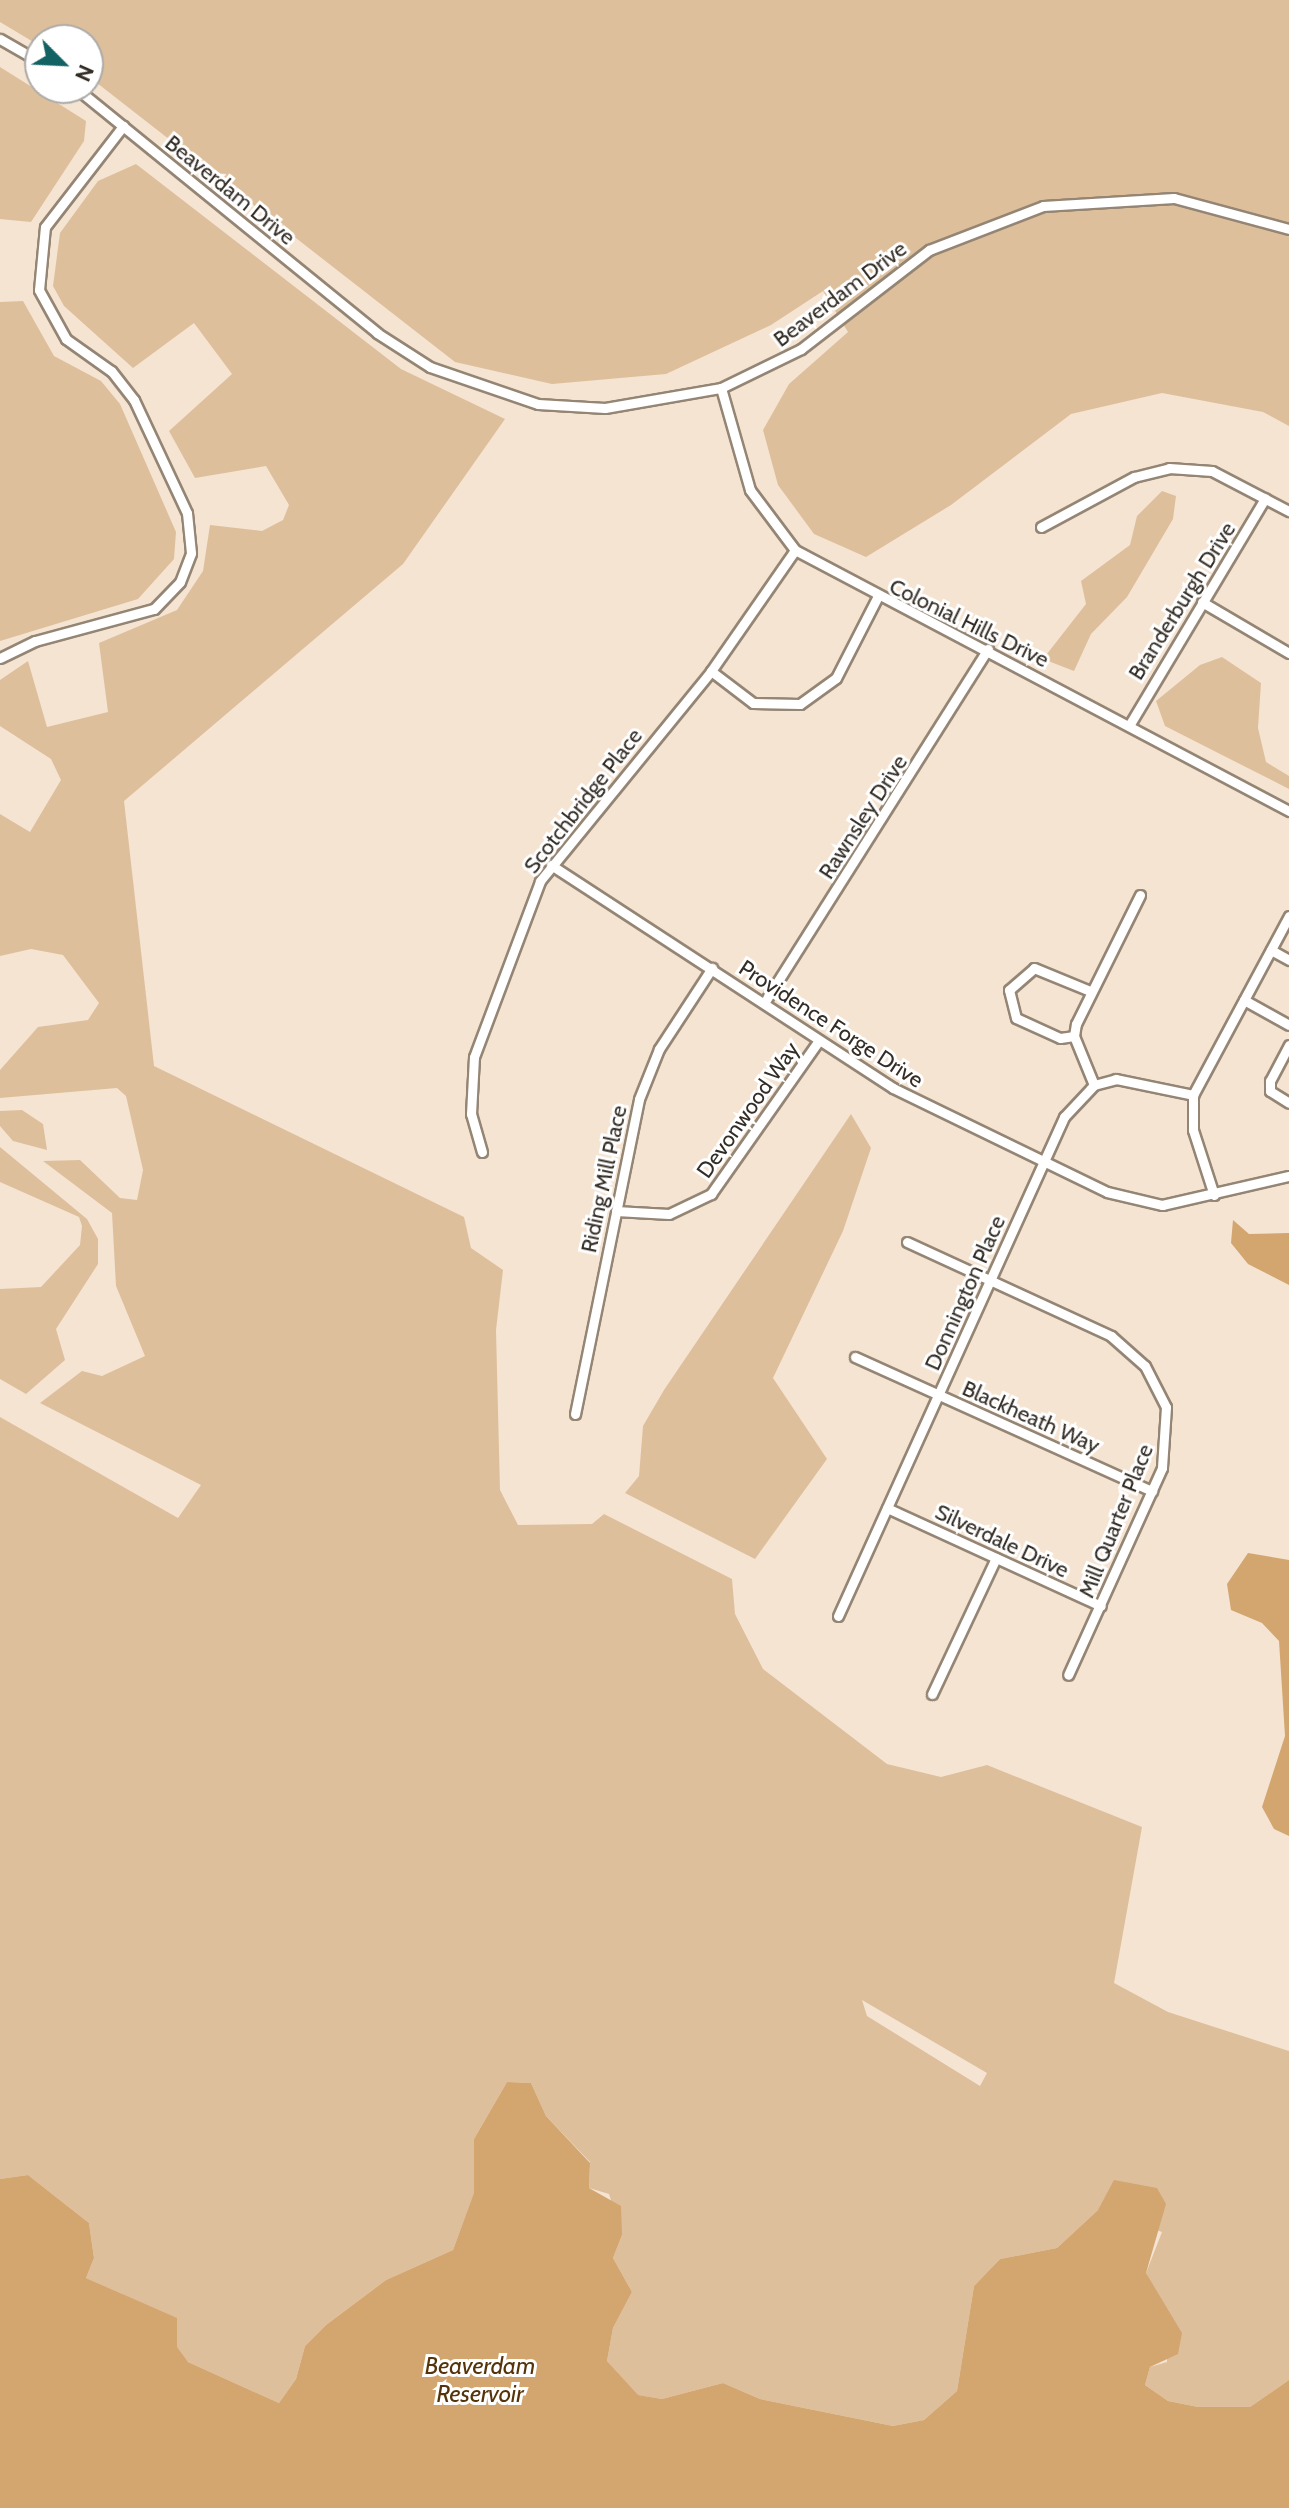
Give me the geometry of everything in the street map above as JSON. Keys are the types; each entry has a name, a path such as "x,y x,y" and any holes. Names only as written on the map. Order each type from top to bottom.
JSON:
{"street":[{"path":"0,39 24,53"},
{"name":"Beaverdam Drive","path":"96,104 377,333 430,367 538,404 605,408 721,388 801,349 929,250 1043,206 1174,198 1289,229"},
{"path":"0,658 35,641 154,609 180,582 191,553 187,513 134,400 111,371 66,339 39,290 45,227 123,126"},
{"name":"Colonial Hills Drive","path":"721,388 750,490 795,550 877,598 988,649 1289,811"},
{"path":"1041,527 1153,470 1212,471 1289,511"},
{"name":"Branderburgh Drive","path":"1130,724 1265,498"},
{"name":"Scotchbridge Place","path":"482,1152 471,1114 483,1020 551,865 711,671 795,550"},
{"path":"711,671 753,703 800,704 836,678 877,598"},
{"path":"1202,602 1289,653"},
{"name":"Rawnsley Drive","path":"764,1003 988,649"},
{"name":"Providence Forge Drive","path":"551,865 712,968 818,1042 923,1105 1136,1201 1162,1205 1289,1176"},
{"path":"1140,895 1090,991 1074,1036 1094,1085 1145,1081 1193,1095"},
{"path":"1214,1195 1193,1130 1193,1095 1289,916"},
{"path":"1271,950 1289,960"},
{"name":"Riding Mill Place","path":"575,1414 647,1076 712,968"},
{"path":"1074,1036 1060,1038 1016,1018 1009,990 1034,968 1090,991"},
{"path":"1244,1000 1289,1025"},
{"name":"Devonwood Way","path":"616,1211 669,1214 711,1194 818,1042"},
{"path":"1289,1045 1270,1081 1270,1091 1289,1103"},
{"name":"Donnington Place","path":"838,1616 1064,1117 1094,1085"},
{"name":"Mill Quarter Place","path":"907,1242 1111,1336 1145,1366 1169,1431 1152,1491 1068,1675"},
{"name":"Blackheath Way","path":"855,1357 1152,1491"},
{"name":"Silverdale Drive","path":"887,1508 1101,1606"},
{"path":"932,1694 996,1558"}],"shaded area":[{"path":"0,0 1289,0 1289,426 1263,412 1162,393 1071,414 951,505 866,557 814,534 778,485 763,430 789,384 848,332 823,291 771,325 666,374 552,384 455,362 104,88 104,24 24,24 24,36 0,22"},
{"path":"0,67 24,82 24,104 59,104 86,121 84,141 31,222 0,219"},
{"path":"136,164 401,369 505,419 403,564 124,801 154,1066 464,1217 471,1248 503,1270 496,1330 500,1490 518,1525 592,1524 604,1514 732,1579 735,1614 763,1669 887,1764 941,1777 987,1765 1142,1827 1114,1983 1168,2012 1289,2051 1289,2380 1250,2407 1198,2407 1168,2401 1145,2385 1150,2367 1167,2362 1166,2316 1146,2273 1162,2232 1098,2210 1057,2248 1000,2259 974,2286 957,2391 924,2420 893,2426 760,2399 723,2383 662,2399 637,2395 607,2361 613,2328 632,2292 613,2258 622,2235 609,2194 589,2188 590,2162 546,2116 531,2083 507,2082 474,2139 474,2194 453,2250 386,2280 326,2325 305,2346 296,2379 279,2403 188,2362 122,2294 86,2278 94,2258 89,2223 28,2175 0,2179 0,1417 178,1518 201,1485 40,1403 82,1371 102,1376 145,1356 116,1286 112,1213 43,1161 80,1160 120,1198 137,1200 143,1170 126,1096 117,1088 0,1098 0,1070 38,1027 88,1020 99,1003 63,955 31,949 0,956 0,814 30,832 61,780 51,759 0,726 0,680 28,661 47,727 108,712 99,643 177,610 203,571 210,525 262,531 283,520 289,505 266,466 195,478 169,431 232,374 194,323 133,368 64,306 53,286 60,233 98,181","holes":["862,2000 987,2073 980,2086 867,2016"]},
{"path":"23,301 54,356 101,381 120,404 176,532 174,559 138,599 0,641 0,302"},
{"path":"1162,491 1176,496 1173,519 1127,597 1091,634 1074,671 1043,659 1086,604 1081,581 1130,545 1137,516"},
{"path":"1222,657 1261,683 1258,728 1266,762 1289,776 1289,789 1165,726 1156,701 1200,665"},
{"path":"22,1110 43,1124 47,1150 13,1141 0,1126 0,1111"},
{"path":"851,1114 871,1148 843,1231 773,1378 827,1459 755,1559 625,1493 639,1476 643,1426 664,1390"},
{"path":"0,1147 87,1219 98,1239 98,1264 56,1329 65,1360 26,1394 0,1379 0,1289 41,1287 80,1245 82,1226 79,1217 0,1182"}],"water":[{"path":"1233,1220 1249,1234 1289,1233 1289,1285 1248,1264 1231,1243"},
{"path":"1248,1553 1289,1560 1289,1836 1274,1829 1262,1807 1285,1736 1279,1641 1262,1623 1231,1610 1227,1584"},
{"name":"Beaverdam Reservoir","path":"507,2082 531,2083 546,2116 590,2163 589,2188 621,2206 622,2235 613,2258 632,2292 613,2328 607,2361 638,2395 662,2399 723,2383 760,2399 893,2426 924,2420 957,2391 974,2286 1000,2259 1057,2248 1098,2210 1114,2180 1157,2188 1166,2204 1146,2273 1182,2333 1178,2354 1150,2367 1145,2385 1168,2401 1198,2407 1250,2407 1289,2380 1289,2508 0,2508 0,2179 28,2175 89,2223 94,2258 86,2278 177,2318 177,2347 188,2362 279,2403 296,2379 305,2346 326,2325 386,2280 453,2250 474,2193 474,2139"}]}
